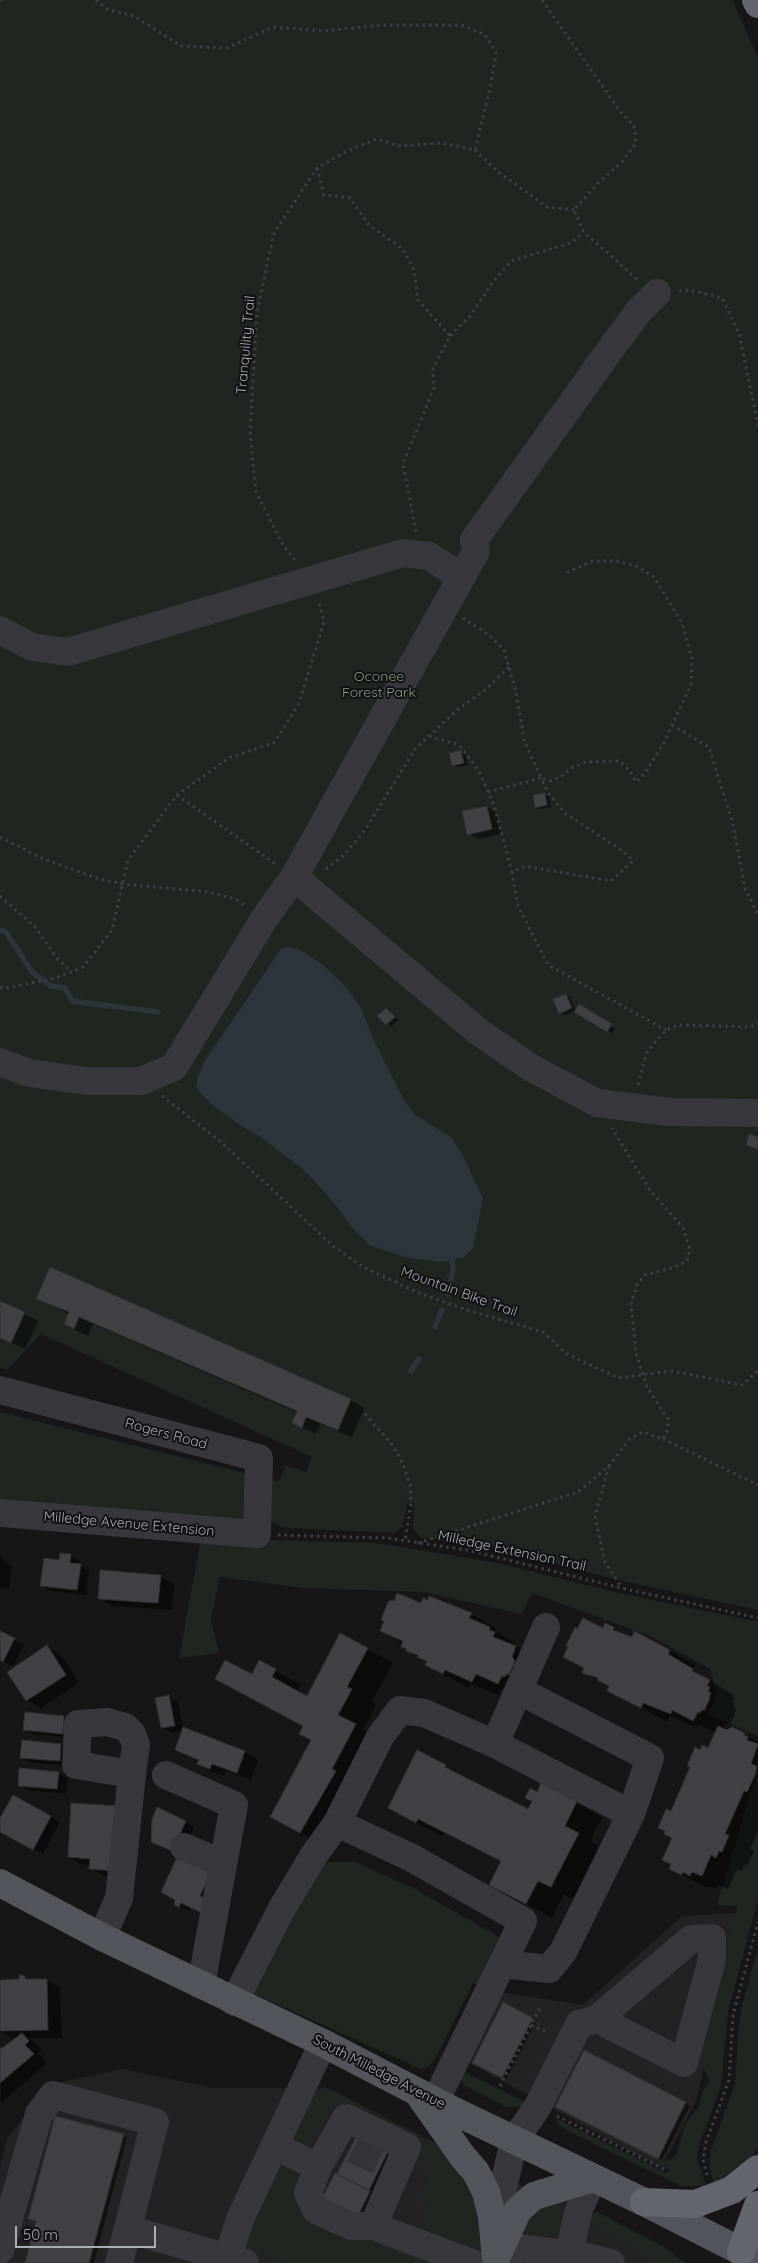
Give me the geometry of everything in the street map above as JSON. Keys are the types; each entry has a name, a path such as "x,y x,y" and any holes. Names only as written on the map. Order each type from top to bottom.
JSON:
{"highway":[{"path":"756,0 758,4"},
{"path":"644,2202 695,2204 732,2190 758,2169"},
{"path":"745,2258 758,2204"}],"main road":[{"name":"South Milledge Avenue","path":"0,1883 102,1937 234,2002 323,2043 514,2141 644,2202 745,2258"},
{"path":"427,2097 463,2157 476,2172 486,2192 492,2216 488,2262"},
{"path":"488,2262 518,2210 534,2196 593,2178"}],"street":[{"path":"0,1062 29,1073 87,1081 141,1082 174,1067 264,918 294,877 476,551 474,540 615,343 639,311 657,293"},
{"path":"0,630 32,647 68,652 403,553 429,556 462,575"},
{"path":"294,877 480,1032 530,1067 597,1103 669,1112 758,1113"},
{"name":"Rogers Road","path":"0,1390 259,1458 257,1534"},
{"name":"Milledge Avenue Extension","path":"0,1513 257,1534"},
{"path":"495,1744 520,1691 546,1627"},
{"path":"502,1964 549,1968 563,1952 631,1814 650,1758 520,1691"},
{"path":"234,2002 281,1910 314,1855 337,1823 380,1737 400,1710 424,1713 495,1744 631,1814"},
{"path":"102,1937 119,1898 132,1774"},
{"path":"166,1775 234,1805 201,1985"},
{"path":"337,1823 412,1858 524,1921 427,2097"},
{"path":"184,1847 223,1864"},
{"path":"488,2262 514,2141 538,2106 579,2024 597,2019 691,1939 712,1938 712,1959 684,2062 597,2019"},
{"path":"128,2229 236,2261 240,2219 323,2043"},
{"path":"0,2250 39,2114 53,2095 155,2122 119,2263"},
{"path":"373,2226 392,2167 407,2147 346,2118 343,2145 318,2167 308,2193 316,2210 351,2226 373,2226 488,2262 521,2248 567,2259 601,2262"},
{"path":"275,2146 318,2167"},
{"path":"567,2259 579,2209 593,2178"}],"path":[{"path":"96,0 107,9 134,16 181,46 227,48 273,27 323,31 384,25 461,25 484,35 496,52 491,84 475,150 496,171 547,207 574,210"},
{"path":"542,0 620,111 634,126 636,143 622,162 598,183 574,210"},
{"name":"Tranquility Trail","path":"0,985 6,988 56,978 83,967 112,930 128,860 177,795 229,758 275,742 299,703 324,622 312,579 284,547 256,492 250,433 257,312 274,232 317,168 347,151 377,139 400,146 442,143 475,150"},
{"path":"317,168 324,195 350,198 369,225 402,249 414,270 418,300 450,336"},
{"path":"574,210 584,232 630,274 657,293 689,290 722,298 739,333 758,425"},
{"path":"420,554 403,463 434,388 434,369 450,336 472,315 492,283 511,261 571,242 584,232"},
{"path":"488,792 541,778 551,781 563,775 571,768 586,762 619,761 630,771 636,782 646,772 691,686 692,658 682,623 654,577 638,567 617,561 593,561 566,573"},
{"path":"470,622 489,635 504,650 516,692 524,740 548,793 564,813 624,852 633,862 611,881 525,866 512,872"},
{"path":"177,795 294,877 308,879 321,873 344,855 365,830 415,749 457,710 485,690 509,667"},
{"path":"672,725 708,747 733,824 745,888 758,915"},
{"path":"429,736 459,745 479,771 494,806 512,872 518,906 548,965 666,1030"},
{"path":"0,837 48,860 99,879 123,884 217,894 235,899 264,918"},
{"path":"0,896 35,927 57,958 71,972"},
{"path":"632,1108 647,1052 666,1030 680,1025 750,1027 758,1023"},
{"name":"Mountain Bike Trail","path":"141,1082 197,1122 270,1186 334,1247 362,1267 419,1293 543,1332 567,1354 618,1378 672,1371 742,1385 758,1371"},
{"path":"597,1103 649,1189 684,1228 690,1249 687,1261 672,1268 645,1275 637,1285 631,1304 636,1353 643,1375 655,1401 668,1419 668,1429 663,1439"},
{"path":"364,1414 391,1443 403,1464 410,1485 411,1504 405,1541"},
{"path":"418,1543 578,1492 609,1466 630,1439 642,1432 663,1439 758,1485"},
{"path":"609,1466 595,1516 605,1562 622,1588"},
{"name":"Milledge Extension Trail","path":"257,1534 387,1538 467,1550 622,1588 758,1618"},
{"path":"708,2178 703,2160 706,2142 729,2080 733,2015 758,1922"},
{"path":"500,2086 542,2006"},
{"path":"532,2025 546,2032"},
{"path":"552,2113 666,2170"}],"shaded area":[{"path":"289,947 300,950 322,964 347,988 361,1008 374,1041 403,1098 415,1115 451,1137 463,1156 483,1199 473,1248 464,1257 441,1262 409,1258 369,1245 304,1170 262,1138 211,1104 196,1088 198,1076 204,1062 281,949"},
{"path":"731,1913 740,1915 696,2101 661,2168 468,2062 499,1992 583,2005 682,1916"},
{"path":"123,2069 212,2088 327,2088 606,2228 656,2257 657,2263 0,2263 0,2166 7,2138 49,2085"}],"green space":[{"name":"Oconee Forest Park","path":"0,0 733,0 758,59 758,1610 627,1582 491,1548 420,1537 413,1528 414,1503 407,1503 403,1527 394,1533 279,1526 267,1518 272,1480 279,1481 286,1465 306,1472 312,1457 41,1334 7,1370 0,1367"},
{"path":"0,1412 245,1473 250,1476 247,1514 242,1520 0,1503"},
{"path":"201,1538 376,1543 498,1563 619,1593 758,1622 758,1736 708,1714 717,1693 710,1669 650,1636 532,1593 522,1614 423,1592 303,1588 220,1577 211,1619 219,1653 179,1658"},
{"path":"758,1768 758,1899 728,2012 721,2086 699,2145 697,2158 705,2182 704,2186 681,2186 568,2131 558,2124 555,2118 667,2173 669,2169 656,2163 658,2159 669,2161 677,2154 684,2128 689,2118 699,2108 702,2093 709,2081 701,2060 694,2057 738,1906 717,1905"},
{"path":"327,1862 355,1862 415,1889 503,1939 478,1985 473,1983 435,2059 428,2067 421,2069 254,1994 251,1985 316,1869"},
{"path":"758,1949 758,2148 741,2172 714,2184 709,2166 711,2150 735,2084 739,2025 744,1997"},
{"path":"461,2070 527,2103 522,2107 507,2107 464,2086 460,2077"},
{"path":"324,2090 334,2091 450,2155 481,2194 481,2245 474,2249 419,2232 431,2207 418,2201 434,2166 421,2158 423,2150 332,2105 309,2143 304,2144 296,2139 293,2136 314,2093"},
{"path":"274,2167 288,2170 297,2176 294,2194 435,2263 289,2263 248,2250 245,2233"},
{"path":"563,2196 565,2204 559,2234 553,2237 526,2231 522,2226 525,2212"},
{"path":"597,2212 664,2247 686,2263 652,2263 653,2258 644,2256 645,2252 589,2224 590,2215"}],"building":[{"path":"461,750 464,763 452,766 449,753"},
{"path":"545,793 547,805 535,808 533,795"},
{"path":"487,806 492,829 467,835 462,811"},
{"path":"566,994 572,1008 559,1014 553,999"},
{"path":"579,1004 612,1024 607,1032 574,1012"},
{"path":"386,1008 395,1017 386,1025 377,1016"},
{"path":"749,1134 758,1137 758,1149 746,1145"},
{"path":"50,1267 351,1399 338,1430 306,1417 302,1428 292,1423 297,1411 79,1317 74,1329 64,1324 69,1312 36,1299"},
{"path":"0,1301 25,1312 11,1343 0,1338"},
{"path":"60,1553 71,1554 70,1563 81,1564 77,1590 40,1586 44,1558 59,1560"},
{"path":"100,1570 161,1575 158,1603 98,1599"},
{"path":"397,1593 421,1603 423,1598 428,1600 429,1596 472,1613 469,1618 490,1627 489,1630 495,1632 493,1637 516,1646 512,1657 515,1661 509,1675 502,1676 498,1684 476,1674 472,1682 445,1670 443,1674 425,1665 427,1661 401,1647 403,1641 380,1631 384,1621 381,1620 388,1602 394,1601"},
{"path":"583,1618 603,1628 605,1623 614,1627 613,1630 632,1637 634,1631 670,1650 668,1654 693,1669 692,1671 710,1680 707,1686 710,1687 708,1691 711,1693 704,1711 702,1709 700,1713 698,1712 693,1721 672,1710 671,1714 643,1703 641,1708 607,1691 609,1686 597,1680 598,1678 582,1673 584,1668 563,1657 575,1627 577,1629"},
{"path":"0,1631 15,1638 3,1662 0,1660"},
{"path":"340,1633 368,1648 347,1687 352,1689 338,1715 356,1724 332,1769 336,1771 300,1833 270,1817 311,1740 299,1734 303,1726 215,1679 225,1660 252,1674 259,1660 276,1669 272,1677 307,1696"},
{"path":"47,1645 66,1675 26,1701 7,1672"},
{"path":"169,1695 175,1726 161,1728 155,1698"},
{"path":"25,1712 64,1716 63,1734 23,1730"},
{"path":"718,1726 727,1730 732,1727 745,1733 744,1735 748,1737 747,1740 758,1744 751,1764 757,1766 755,1775 747,1792 744,1791 725,1834 729,1835 722,1852 719,1851 716,1858 711,1855 702,1876 692,1872 690,1876 683,1872 682,1875 669,1869 671,1864 662,1860 672,1838 664,1834 665,1831 658,1828 666,1809 671,1811 690,1767 687,1766 695,1747 700,1750 702,1745 708,1748"},
{"path":"183,1727 245,1751 237,1773 212,1764 210,1769 197,1764 199,1760 175,1750"},
{"path":"22,1740 61,1744 60,1761 20,1758"},
{"path":"417,1750 446,1765 445,1767 528,1809 532,1801 525,1798 530,1788 537,1792 541,1783 577,1801 565,1826 579,1833 551,1887 538,1881 526,1904 489,1885 501,1861 418,1819 416,1823 388,1808"},
{"path":"19,1768 59,1772 57,1789 18,1786"},
{"path":"13,1795 51,1816 33,1850 0,1832 0,1818"},
{"path":"71,1803 120,1806 116,1871 89,1869 90,1859 68,1857"},
{"path":"157,1807 186,1821 172,1851 151,1842 152,1819"},
{"path":"177,1857 211,1872 200,1896 208,1900 202,1913 181,1903 179,1907 174,1905 175,1900 161,1892"},
{"path":"19,1975 25,1976 25,1979 47,1979 48,2030 0,2031 0,1980 19,1979"},
{"path":"503,2002 533,2018 502,2078 472,2063"},
{"path":"22,2033 29,2041 25,2045 34,2054 0,2083 0,2047 1,2049"},
{"path":"584,2050 686,2102 658,2159 555,2107"},
{"path":"55,2116 124,2134 89,2263 25,2263 36,2221 28,2219"},
{"path":"361,2127 392,2143 369,2190 337,2174"},
{"path":"335,2173 370,2191 357,2218 321,2200"}],"waterway":[{"path":"0,930 6,932 32,972 51,986 65,988 72,1001 158,1012"},
{"path":"448,1294 453,1271 452,1260"},
{"path":"435,1327 442,1310"},
{"path":"411,1371 419,1359"}],"tunnel":[{"path":"353,2149 385,2164"}]}
